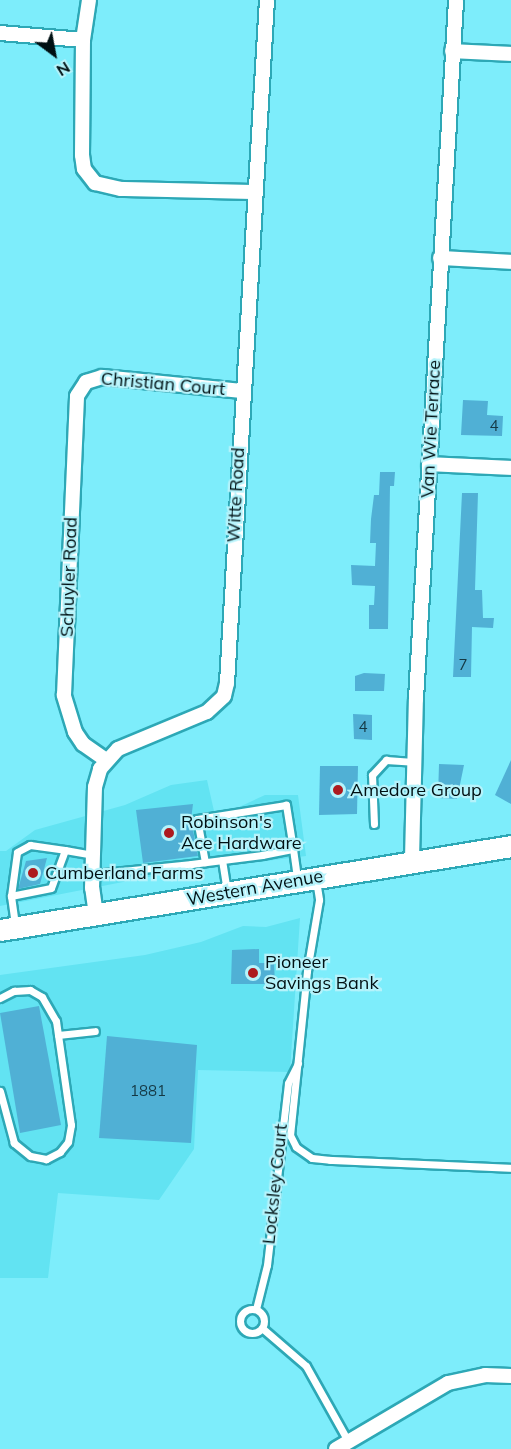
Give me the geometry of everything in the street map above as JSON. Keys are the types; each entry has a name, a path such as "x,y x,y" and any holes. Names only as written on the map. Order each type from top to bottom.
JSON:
{"main road":[{"name":"Western Avenue","path":"8,929 412,859 511,846"}],"street":[{"path":"89,0 83,40 82,155 84,169 95,183 121,189 256,192"},
{"name":"Witte Road","path":"106,760 131,743 196,718 224,696 227,683 242,391 267,0"},
{"name":"Van Wie Terrace","path":"412,859 413,762 456,0"},
{"path":"0,33 83,40"},
{"path":"452,51 511,54"},
{"path":"440,258 511,262"},
{"name":"Christian Court","path":"86,382 102,377 242,391"},
{"name":"Schuyler Road","path":"86,382 76,396 64,695 75,732 83,744 106,760"},
{"path":"429,464 511,468"},
{"path":"96,915 93,874 95,787 106,760"},
{"path":"342,1445 448,1383 485,1375 511,1376"}],"lane":[{"path":"374,824 372,775 386,760 413,762"},
{"path":"205,862 197,819 286,805 293,849 319,900 307,971 300,1061 290,1135 296,1147 312,1158 511,1168"},
{"path":"8,929 17,852 30,845 93,855"},
{"path":"93,874 222,860 293,849"},
{"path":"11,896 51,888 64,850"},
{"path":"222,860 228,892"},
{"path":"0,996 30,990 42,997 51,1008 58,1035 70,1125 68,1142 60,1152 46,1159 30,1156 14,1143 0,1091"},
{"path":"58,1035 95,1032"},
{"name":"Locksley Court","path":"300,1061 288,1083 267,1265 256,1309 242,1314 241,1326 251,1333 262,1328 306,1366 342,1445"},
{"path":"256,1309 264,1317 262,1328"}],"shaded area":[{"path":"207,780 214,811 226,813 265,795 298,795 306,856 169,873 0,906 0,851 6,851 35,830 125,805 171,785"},
{"path":"300,918 290,1072 198,1070 194,1149 159,1200 58,1193 48,1278 0,1278 0,975 145,955 201,942 243,926 266,927"}],"building":[{"path":"463,400 488,401 487,415 503,416 502,436 461,435"},
{"path":"380,472 395,472 394,486 390,486 388,629 369,629 369,605 374,605 375,586 352,585 351,565 375,566 376,543 370,543 371,519 374,495 379,495"},
{"path":"462,493 478,493 475,590 482,590 483,618 494,618 493,628 472,627 471,677 453,677"},
{"path":"364,673 385,674 384,691 355,691 355,676"},
{"path":"353,714 372,715 372,740 354,739"},
{"path":"511,760 511,804 495,795"},
{"path":"439,764 464,765 457,799 438,798"},
{"name":"Amedore Group","path":"320,766 358,766 357,814 319,815"},
{"name":"Robinson's Ace Hardware","path":"193,804 191,820 198,856 143,863 136,810"},
{"path":"47,858 40,884 18,889 26,861"},
{"name":"Pioneer Savings Bank","path":"259,949 259,963 274,963 275,984 231,984 232,950"},
{"path":"39,1006 61,1125 20,1133 0,1013"},
{"path":"107,1036 197,1045 191,1143 99,1138"}],"place":[{"name":"Amedore Group","path":"338,790"},
{"name":"Robinson's Ace Hardware","path":"169,833"},
{"name":"Cumberland Farms","path":"33,873"},
{"name":"Pioneer Savings Bank","path":"253,973"}]}
